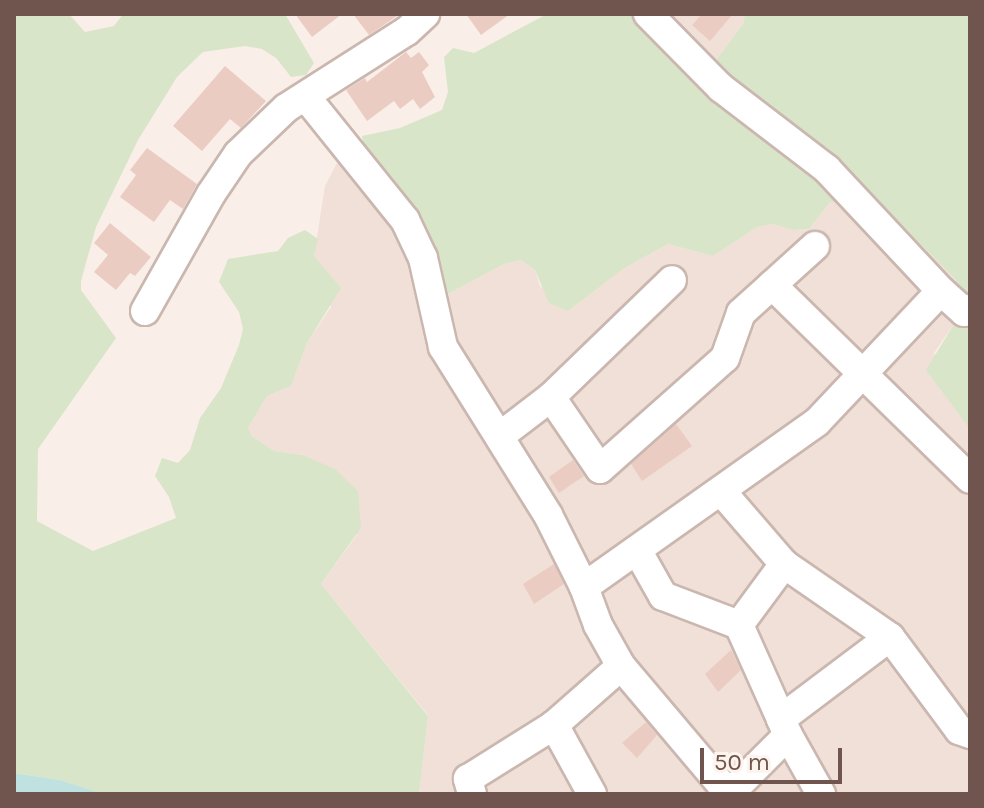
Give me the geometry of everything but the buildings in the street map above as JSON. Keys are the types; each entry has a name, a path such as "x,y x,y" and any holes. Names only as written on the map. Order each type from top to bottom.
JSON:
{"street":[{"path":"145,311 211,194 238,154 286,108 407,31 425,14"},
{"path":"648,14 721,88 827,169 962,311 970,309"},
{"path":"306,97 405,220 423,258 443,347 548,515 584,587 598,625 621,666 729,794 785,727 890,637"},
{"path":"551,397 600,469 725,358 741,313 815,246"},
{"path":"500,436 551,397 672,280"},
{"path":"772,285 970,479"},
{"path":"584,587 817,422 941,291"},
{"path":"721,491 784,564 890,637 959,730 970,734"},
{"path":"637,550 663,596 739,625 785,727 821,794"},
{"path":"739,625 784,564"},
{"path":"472,794 468,779 554,725 621,666"},
{"path":"554,725 592,794"}],"shaded area":[{"path":"672,14 745,14 743,24 705,75 666,17"},
{"path":"337,163 382,169 394,182 448,294 504,264 521,260 535,270 540,286 568,311 623,269 668,244 713,256 757,227 773,224 792,230 809,229 830,202 880,203 956,280 954,324 934,353 970,429 970,794 419,794 428,715 321,584 357,535 302,455 274,451 252,436 248,428 267,396 291,386 307,343 331,307 314,256 325,186"}],"green space":[{"path":"14,14 69,14 85,32 114,26 123,14 285,14 314,63 306,75 291,77 276,58 262,49 245,46 203,52 177,77 138,140 96,227 81,281 81,290 116,338 38,449 37,521 93,551 176,518 169,497 155,476 162,458 178,463 190,450 200,418 221,388 239,345 243,329 239,312 219,282 228,259 278,251 288,238 305,230 318,239 314,256 341,288 307,343 291,386 267,396 248,428 252,436 274,451 302,455 335,469 358,491 361,528 321,584 428,716 419,794 104,794 60,780 14,773"},
{"path":"547,14 672,14 666,17 705,75 743,24 745,14 970,14 970,429 926,370 954,324 956,280 880,203 830,202 809,229 792,230 773,224 757,227 713,256 668,244 623,269 568,311 549,303 535,270 521,260 504,264 448,294 404,195 382,169 368,167 362,136 400,128 442,110 448,92 444,57 453,48 474,53"}],"water":[{"path":"14,773 60,780 104,794 14,794"}]}
